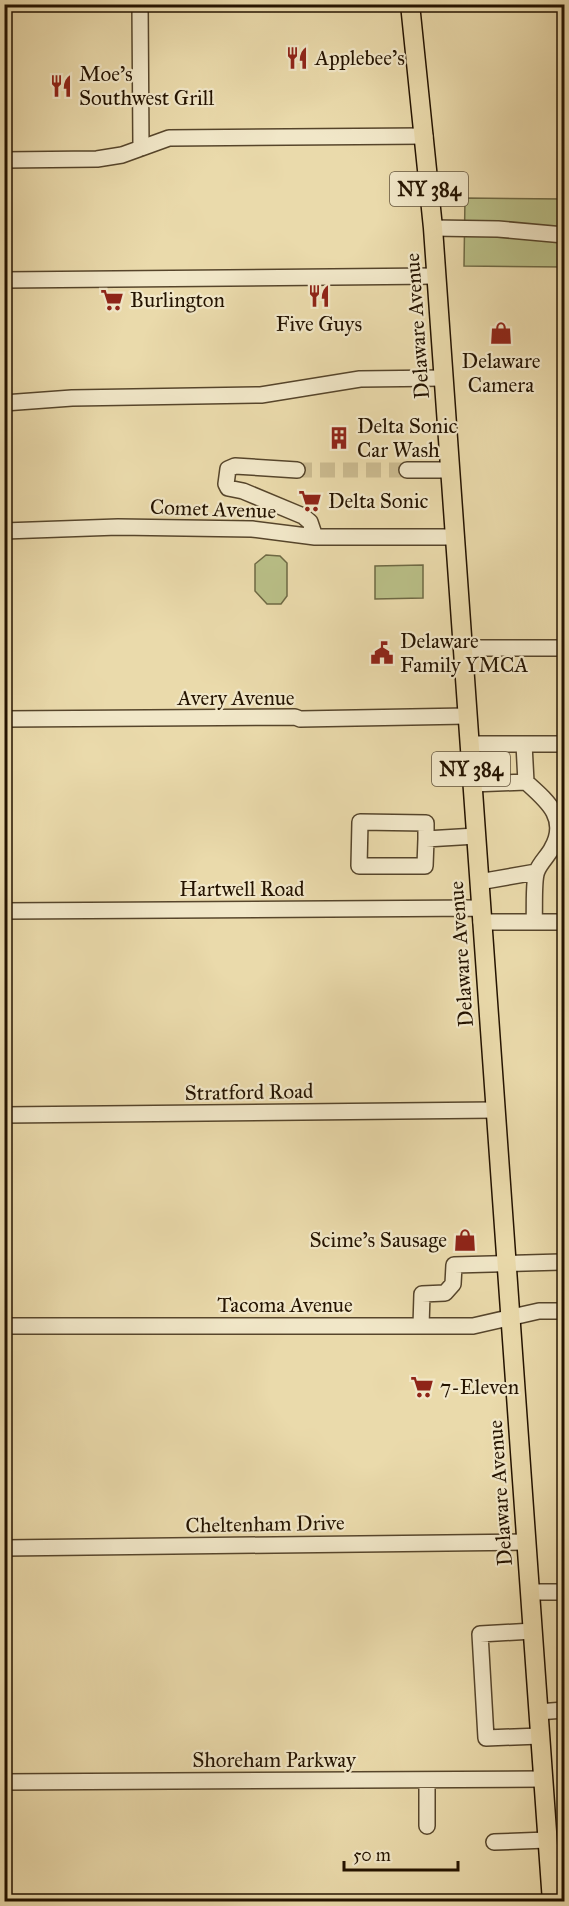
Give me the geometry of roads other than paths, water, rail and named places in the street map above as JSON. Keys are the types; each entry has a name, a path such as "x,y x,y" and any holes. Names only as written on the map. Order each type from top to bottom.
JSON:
{"main road":[{"name":"Delaware Avenue","path":"410,4 433,228 480,915 552,1902"}],"street":[{"path":"140,4 141,148"},
{"path":"4,160 97,159 122,155 168,138 425,136"},
{"path":"433,228 498,229 564,236"},
{"path":"4,280 436,276"},
{"path":"4,403 72,398 261,395 360,379 443,378"},
{"path":"297,470 235,466 228,469 226,484 228,488 243,491 303,516 310,522 315,537"},
{"path":"407,470 450,470"},
{"name":"Comet Avenue","path":"4,531 118,527 252,529 315,537 455,537"},
{"path":"462,648 564,648"},
{"name":"Avery Avenue","path":"4,719 295,717 300,719 467,716"},
{"path":"469,744 564,744"},
{"path":"524,744 526,782"},
{"path":"472,784 526,782 551,804 556,814 557,838 536,872 534,922"},
{"path":"360,822 426,823 426,839 425,866 359,866 360,822"},
{"path":"426,839 476,836"},
{"path":"479,882 536,872"},
{"name":"Hartwell Road","path":"4,912 480,915 534,922 564,922"},
{"name":"Stratford Road","path":"4,1115 495,1110"},
{"path":"421,1326 422,1294 445,1293 453,1284 454,1265 561,1262"},
{"name":"Tacoma Avenue","path":"4,1326 473,1326 539,1311 564,1311"},
{"path":"564,1311 564,1322"},
{"name":"Cheltenham Drive","path":"4,1548 526,1542"},
{"path":"530,1592 564,1592"},
{"path":"533,1631 480,1634 486,1738 540,1736"},
{"path":"538,1712 564,1710"},
{"name":"Shoreham Parkway","path":"4,1782 543,1779"},
{"path":"427,1780 427,1826"},
{"path":"494,1842 548,1839"}],"tunnel":[{"path":"297,470 407,470"}],"place":[{"name":"Applebee's","path":"297,58"},
{"name":"Moe's Southwest Grill","path":"61,86"},
{"name":"Five Guys","path":"319,296"},
{"name":"Burlington","path":"112,300"},
{"name":"Delaware Camera","path":"501,333"},
{"name":"Delta Sonic Car Wash","path":"339,438"},
{"name":"Delta Sonic","path":"310,501"},
{"name":"Delaware Family YMCA","path":"382,653"},
{"name":"Scime's Sausage","path":"465,1240"},
{"name":"7-Eleven","path":"422,1387"}]}
